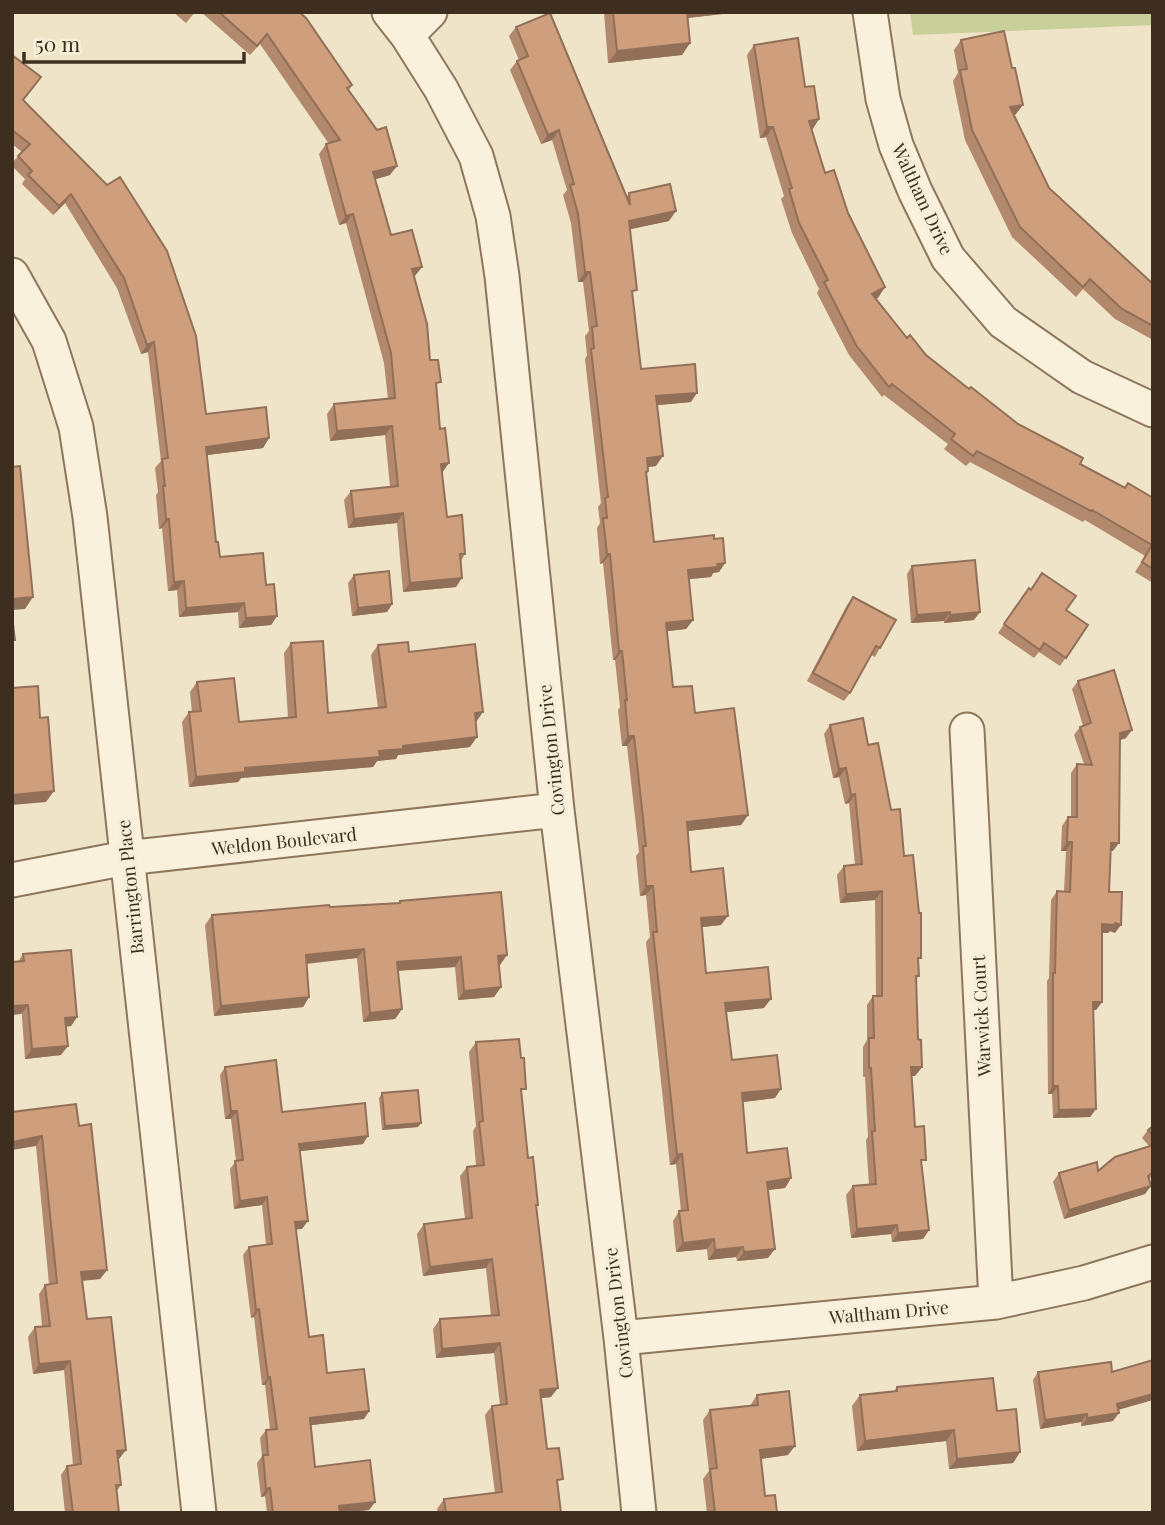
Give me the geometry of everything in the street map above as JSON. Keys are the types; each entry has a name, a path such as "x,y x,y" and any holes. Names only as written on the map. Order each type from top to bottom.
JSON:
{"street":[{"name":"Waltham Drive","path":"870,12 883,99 896,145 948,258 1003,321 1082,377 1153,410"},
{"name":"Covington Drive","path":"409,20 441,89 477,156 493,216 502,276 557,810 621,1338 639,1513"},
{"name":"Barrington Place","path":"12,275 49,341 76,427 90,517 199,1513"},
{"name":"Warwick Court","path":"967,730 996,1302"},
{"name":"Weldon Boulevard","path":"12,880 126,858 557,810"},
{"name":"Waltham Drive","path":"621,1338 996,1302 1084,1283 1153,1262"}],"green space":[{"path":"910,12 1153,12 1153,25 913,35"}],"building":[{"path":"219,12 299,12 306,18 352,85 347,88 377,130 386,127 397,166 373,172 391,235 412,230 422,267 412,269 427,324 430,360 438,360 441,382 436,383 440,429 445,428 449,463 441,464 447,517 462,515 465,554 460,554 462,578 410,583 403,513 354,519 351,491 398,486 392,426 337,431 334,404 395,398 391,353 353,214 346,216 326,144 340,140 267,34 257,46"},
{"path":"613,12 687,12 690,43 617,51"},
{"path":"550,13 630,205 629,193 670,184 676,211 629,221 637,290 632,291 641,369 695,364 697,393 656,396 663,456 647,458 646,472 654,542 714,535 714,539 723,538 725,563 717,564 718,567 688,570 693,620 666,623 673,687 692,686 695,713 734,708 748,815 687,822 691,872 723,868 728,916 701,918 706,973 768,967 771,999 725,1003 732,1060 777,1055 781,1089 742,1093 747,1153 787,1148 791,1178 767,1182 775,1249 744,1252 743,1247 715,1250 714,1239 683,1243 679,1211 688,1210 682,1154 677,1155 653,932 657,932 653,886 646,886 643,846 646,846 634,736 628,736 622,651 619,651 610,554 607,554 603,518 607,518 605,498 608,497 591,349 594,348 592,327 597,326 590,272 585,272 578,214 570,185 574,184 559,130 548,135 517,61 528,56 516,27"},
{"path":"1004,31 1023,105 1010,107 1049,188 1153,284 1153,326 1122,309 1090,279 1083,287 1020,227 972,130 960,70 967,69 961,40"},
{"path":"798,38 805,87 814,86 819,119 809,121 825,173 834,170 848,213 885,287 872,294 907,338 910,335 926,355 969,389 971,387 1018,424 1083,458 1080,464 1125,488 1128,483 1153,498 1153,569 1142,562 1152,545 1092,510 977,451 973,456 951,439 955,434 892,384 889,387 856,345 824,282 828,280 799,223 789,189 792,188 773,127 767,127 754,45"},
{"path":"12,55 41,77 23,100 107,185 120,177 167,251 196,336 206,414 266,407 269,438 206,447 220,557 263,553 266,585 274,584 277,616 246,618 244,603 186,608 184,581 174,582 169,519 166,519 162,459 168,458 154,342 147,345 124,278 71,194 59,206 28,175 32,171 18,156 30,144 12,130"},
{"path":"20,466 33,597 12,599 12,467"},
{"path":"975,560 980,612 917,615 912,566"},
{"path":"389,571 392,604 358,608 354,575"},
{"path":"1042,573 1076,596 1066,610 1088,625 1066,658 1044,643 1040,650 1004,624"},
{"path":"853,597 896,620 880,648 876,646 850,693 813,673"},
{"path":"12,616 15,640 12,640"},
{"path":"323,641 328,713 386,707 378,645 408,642 409,652 475,644 483,712 475,713 477,737 403,746 403,749 379,751 380,757 245,768 245,772 196,777 189,712 201,711 197,682 234,678 239,722 296,717 291,643"},
{"path":"1114,670 1132,730 1120,733 1119,843 1111,843 1109,892 1122,892 1121,925 1102,924 1102,1002 1093,1002 1096,1109 1059,1110 1058,1086 1053,1086 1053,973 1057,891 1070,892 1072,842 1067,842 1068,817 1077,817 1077,764 1092,765 1080,727 1091,723 1078,681"},
{"path":"38,686 40,718 48,717 54,791 12,795 12,688"},
{"path":"863,718 868,745 878,743 891,810 900,809 904,856 913,855 921,913 921,958 918,958 919,976 916,976 918,1039 921,1040 922,1067 911,1067 915,1127 924,1126 926,1160 921,1160 929,1230 898,1233 897,1225 857,1229 853,1186 876,1184 869,1038 874,1038 873,996 882,996 882,891 846,894 844,866 862,864 855,794 851,795 846,768 839,769 830,725"},
{"path":"501,892 507,955 498,956 501,987 464,991 461,957 397,962 402,1009 370,1013 364,949 306,955 309,997 221,1006 212,915 329,905 400,903"},
{"path":"71,950 77,1017 65,1018 68,1046 32,1049 28,1005 12,1006 12,962 24,961 23,954"},
{"path":"519,1039 521,1058 524,1058 526,1089 521,1089 528,1158 533,1157 536,1205 558,1388 540,1390 547,1449 559,1448 563,1479 557,1480 561,1513 446,1513 444,1499 502,1492 492,1406 507,1404 500,1343 442,1349 440,1319 499,1315 492,1259 430,1267 424,1224 472,1218 467,1167 484,1165 479,1122 483,1121 476,1042"},
{"path":"276,1060 282,1112 365,1103 368,1136 299,1144 308,1221 295,1222 309,1337 323,1335 327,1373 364,1369 369,1411 310,1418 315,1467 370,1460 375,1502 339,1506 340,1513 273,1513 270,1488 266,1489 263,1455 268,1455 266,1430 277,1429 259,1309 256,1310 249,1247 272,1244 267,1197 240,1201 235,1161 243,1160 237,1111 231,1111 225,1067"},
{"path":"418,1090 421,1123 385,1126 382,1093"},
{"path":"76,1104 79,1126 91,1124 107,1270 81,1272 87,1319 111,1317 126,1450 117,1451 121,1485 116,1485 119,1513 73,1513 67,1466 81,1464 70,1361 39,1364 35,1327 50,1326 45,1285 57,1283 42,1136 12,1142 12,1112"},
{"path":"1153,1145 1153,1172 1148,1176 1151,1186 1069,1210 1059,1173 1097,1162 1098,1171 1115,1157"},
{"path":"1153,1360 1153,1394 1117,1404 1119,1413 1045,1420 1038,1372 1111,1362 1112,1372"},
{"path":"993,1378 997,1411 1016,1409 1020,1452 957,1459 954,1430 865,1441 860,1395 897,1391 897,1387"},
{"path":"789,1391 795,1446 760,1450 765,1496 775,1495 777,1513 715,1513 710,1469 717,1468 710,1410 758,1405 757,1395"}]}
